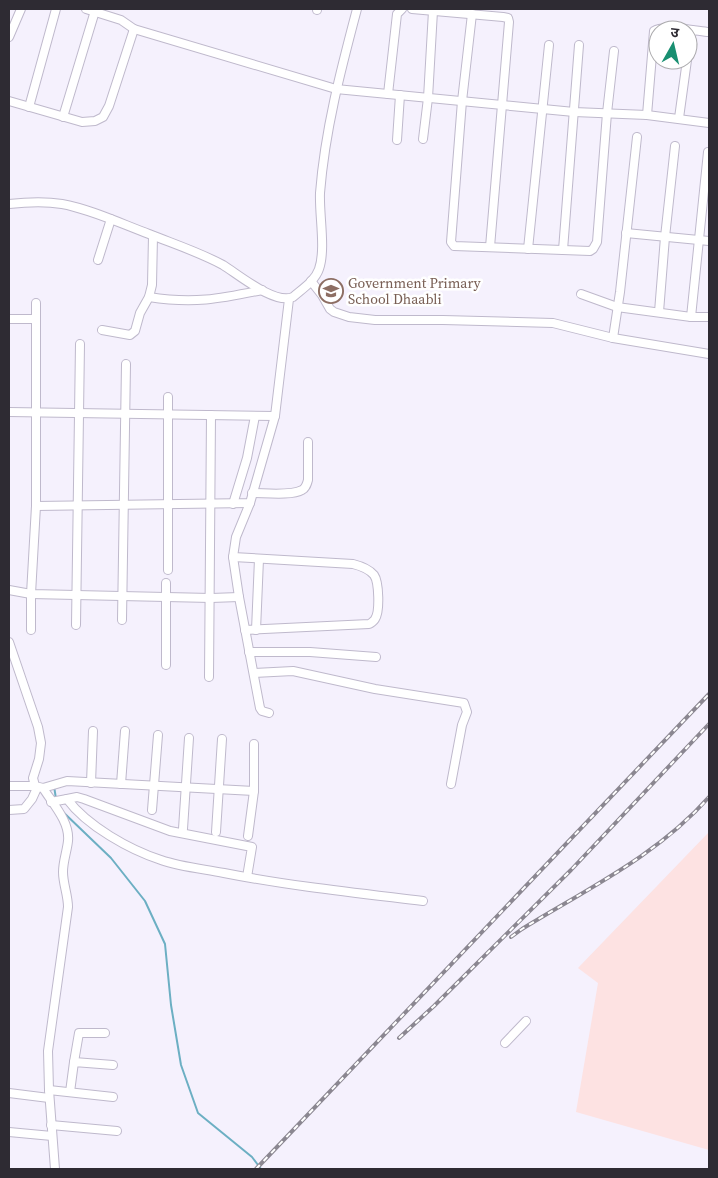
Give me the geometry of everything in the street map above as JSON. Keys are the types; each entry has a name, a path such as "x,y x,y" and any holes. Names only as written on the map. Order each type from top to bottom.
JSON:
{"street":[{"path":"9,37 21,9"},
{"path":"29,107 56,9"},
{"path":"9,204 46,202 64,204 111,219 193,251 222,265 278,298 289,299 294,297 311,281 318,270 321,260 320,194 327,138 336,89 357,9"},
{"path":"388,94 397,14 402,9"},
{"path":"412,9 508,18 503,105 490,248"},
{"path":"63,117 90,10 121,20 136,30 336,89 574,112 647,115 709,123"},
{"path":"423,139 428,98 433,11"},
{"path":"472,14 462,101 451,242 454,246 590,251 593,249 597,242 614,51"},
{"path":"9,101 82,122 95,121 103,117 109,106 136,30"},
{"path":"528,249 541,108 549,45"},
{"path":"563,250 579,46"},
{"path":"647,115 651,70"},
{"path":"679,118 686,70"},
{"path":"397,140 400,95"},
{"path":"613,338 637,137"},
{"path":"659,312 675,146"},
{"path":"690,317 708,152"},
{"path":"98,260 111,219"},
{"path":"626,234 709,241"},
{"path":"102,330 130,335 135,332 142,306 149,297 152,285 153,236"},
{"path":"311,281 330,309 349,317 375,320 553,323 613,338 709,354"},
{"path":"149,297 176,301 217,300 262,290"},
{"path":"581,294 618,307 690,317 709,317"},
{"path":"269,713 262,711 260,708 233,557 236,537 250,503 275,416 289,299"},
{"path":"31,630 36,506 36,303"},
{"path":"9,319 36,319"},
{"path":"76,625 80,344"},
{"path":"122,620 126,364"},
{"path":"168,397 168,570"},
{"path":"9,412 275,416"},
{"path":"209,677 212,505 211,415"},
{"path":"234,504 247,458 255,416"},
{"path":"252,493 295,493 303,490 308,480 308,442"},
{"path":"36,506 250,503"},
{"path":"233,557 353,564 365,568 377,580 379,610 375,619 369,624 245,630"},
{"path":"256,630 259,559"},
{"path":"166,583 166,665"},
{"path":"9,590 31,594 239,597"},
{"path":"9,642 38,727 41,743 34,778 42,787 90,822 128,845 161,860 247,878 423,901"},
{"path":"249,652 310,652 376,656"},
{"path":"254,673 293,671 376,689 464,702 467,706 467,712 462,725 451,784"},
{"path":"90,782 93,731"},
{"path":"122,784 125,731"},
{"path":"152,810 158,735"},
{"path":"183,830 189,738"},
{"path":"216,832 222,738"},
{"path":"248,836 254,791 254,744"},
{"path":"55,1169 49,1094 48,1051 68,907 68,896 63,877 68,843 68,830 61,800 64,782"},
{"path":"10,784 42,787 64,782 90,782 254,791"},
{"path":"9,810 24,808 42,787"},
{"path":"61,800 84,799 170,831 252,847 247,878"},
{"path":"505,1043 526,1021"},
{"path":"70,1092 78,1033 105,1033"},
{"path":"74,1062 112,1065"},
{"path":"9,1093 49,1094 70,1092 113,1097"},
{"path":"52,1126 117,1131"},
{"path":"9,1132 52,1136"}],"shaded area":[{"path":"709,832 709,1150 576,1112 598,983 578,968"}],"waterway":[{"path":"54,786 56,799"},
{"path":"62,811 111,858 145,901 165,944 171,1005 181,1065 198,1113 252,1157 261,1169"}],"railway":[{"path":"256,1169 709,694"},
{"path":"399,1038 434,1006 571,870 709,724"},
{"path":"511,937 645,854 689,818 709,797"}],"place":[{"name":"Government Primary School Dhaabli","path":"331,291"}]}
